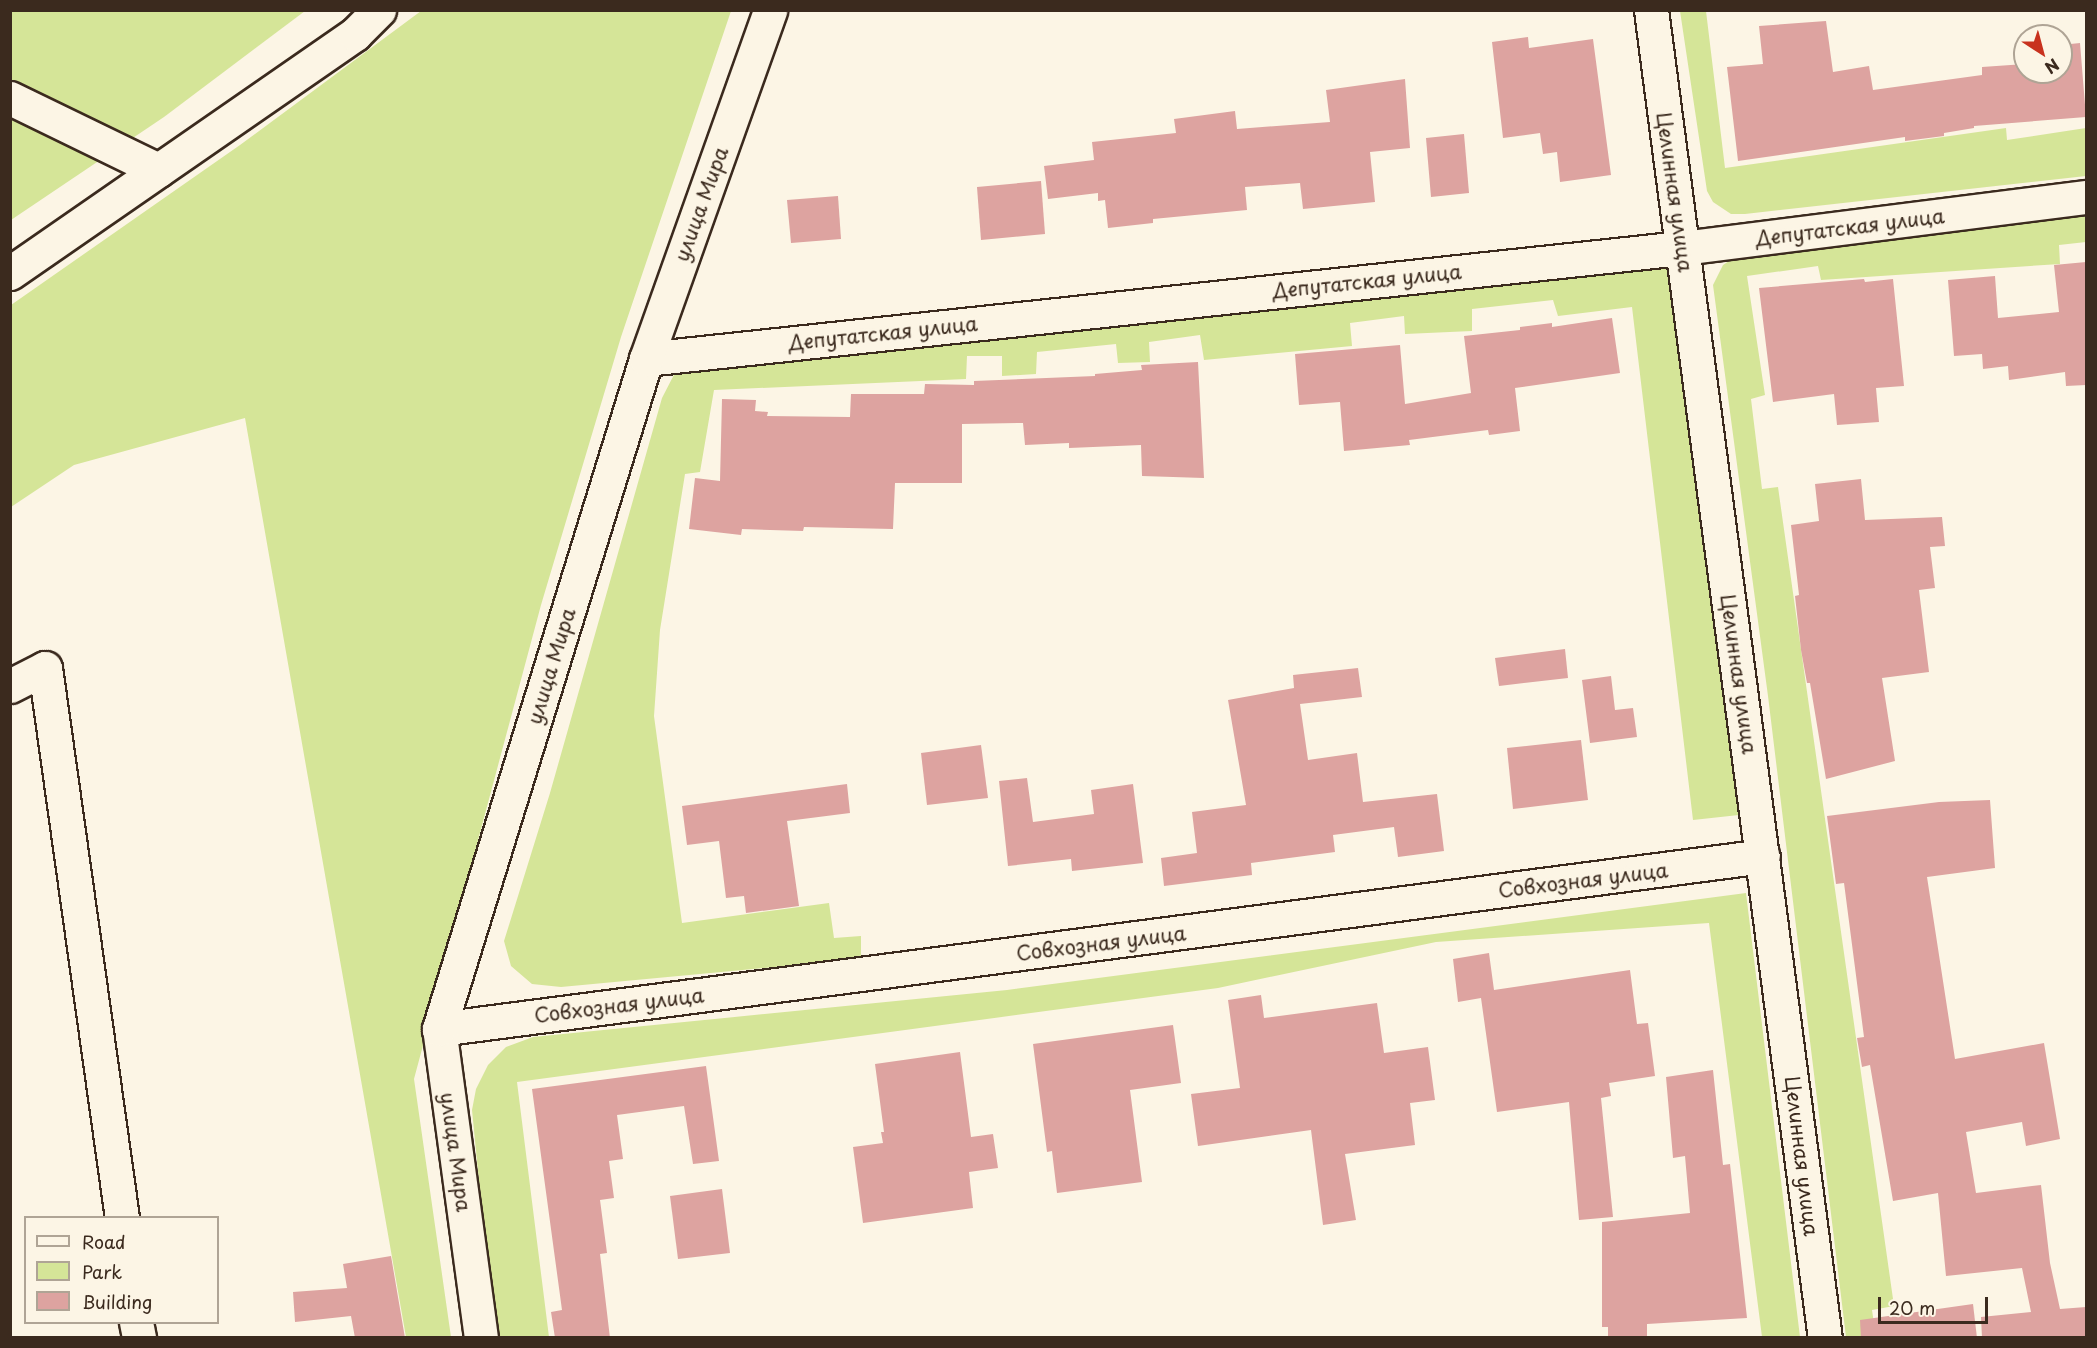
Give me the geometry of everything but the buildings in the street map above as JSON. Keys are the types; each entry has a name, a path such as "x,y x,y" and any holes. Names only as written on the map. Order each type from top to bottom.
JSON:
{"street":[{"path":"10,273 355,34 379,10"},
{"name":"улица Мира","path":"480,1338 439,1029 646,359 770,10"},
{"name":"Целинная улица","path":"1651,10 1825,1338"},
{"path":"10,98 158,171"},
{"name":"Депутатская улица","path":"646,359 1682,248 2086,197"},
{"path":"10,686 45,668 122,1216"},
{"name":"Совхозная улица","path":"439,1029 1763,856"}],"green space":[{"path":"11,11 305,11 164,117 11,220"},
{"path":"421,11 731,11 621,337 541,605 414,1079 451,1337 406,1337 245,418 74,465 11,507 11,305 240,145"},
{"path":"1680,11 1706,11 1725,168 2006,128 2007,140 2086,128 2086,176 1731,214 1713,202 1707,191"},
{"path":"2086,215 2086,242 2059,245 2060,264 1821,280 1818,266 1747,276 1765,395 1751,399 1762,489 1778,487 1894,1306 1872,1310 1876,1337 1846,1337 1768,696 1713,285 1723,265 1741,253"},
{"path":"1669,262 1748,814 1693,820 1632,307 1558,316 1553,300 1472,309 1472,331 1405,334 1404,316 1350,323 1352,346 1204,360 1200,335 1149,342 1150,362 1118,363 1116,344 1037,352 1036,374 1002,376 1002,356 967,356 966,379 714,390 700,472 685,474 660,630 654,716 682,923 829,903 834,938 861,936 861,959 561,987 532,984 511,966 504,941 550,793 662,398 679,365"},
{"path":"1746,893 1800,1337 1762,1337 1709,923 1436,942 1218,988 517,1082 549,1337 499,1337 484,1232 472,1110 476,1089 488,1065 506,1047 533,1037 1007,990"}]}
